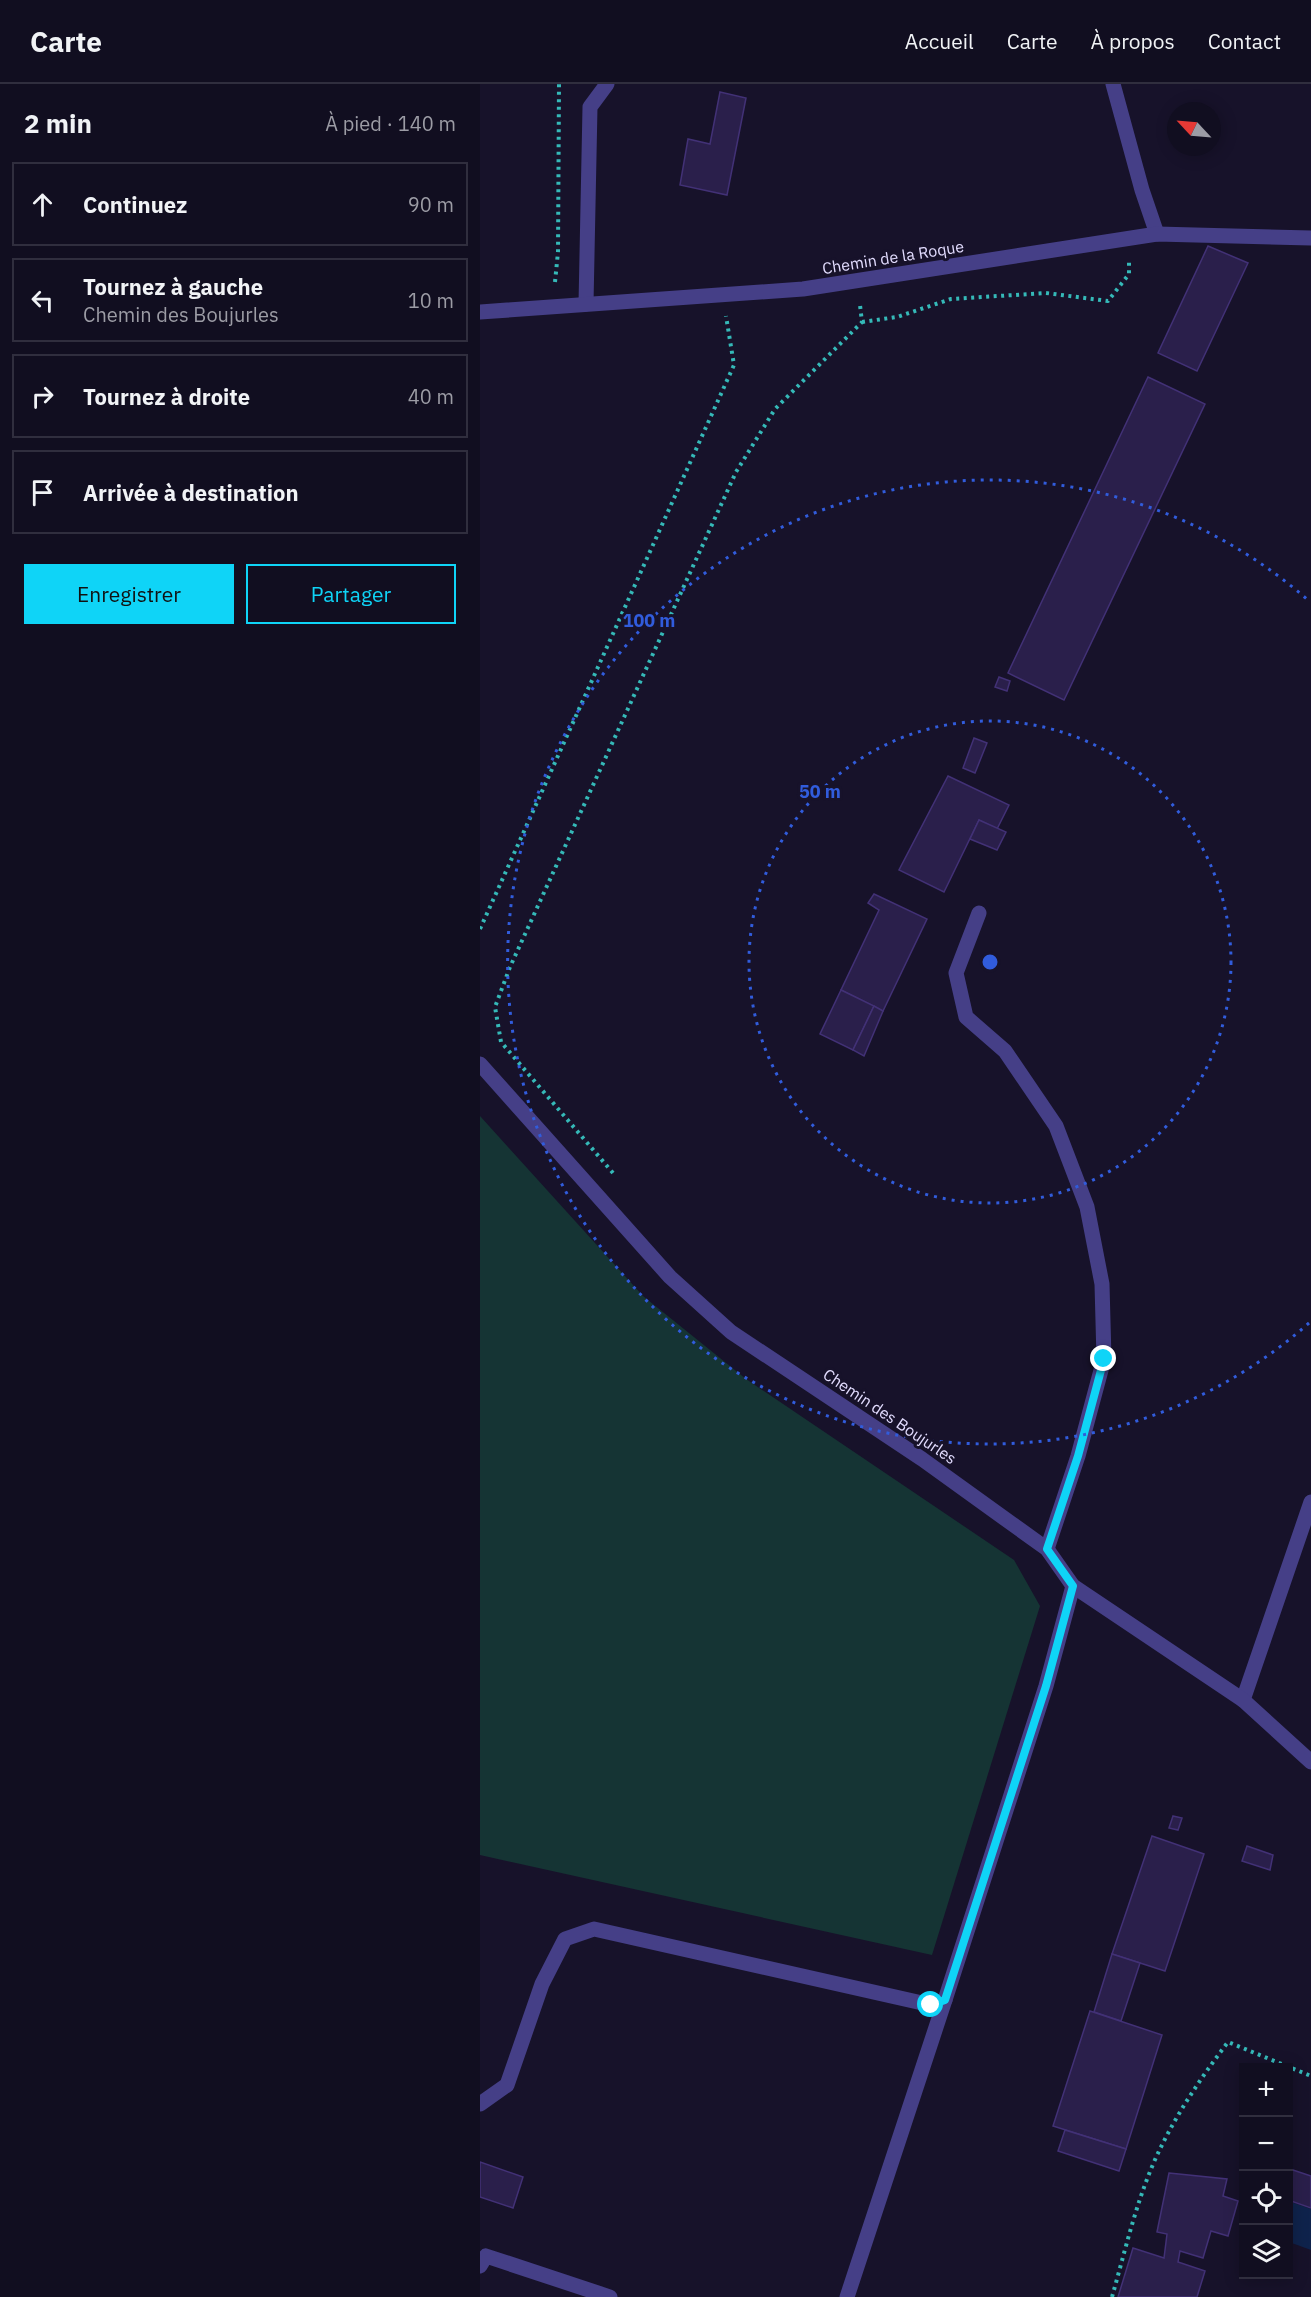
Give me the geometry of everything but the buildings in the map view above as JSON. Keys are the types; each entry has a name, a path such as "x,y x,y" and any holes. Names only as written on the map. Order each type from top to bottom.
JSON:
{"street":[{"path":"586,304 590,107 607,84"},
{"path":"1113,84 1157,234"},
{"name":"Chemin de la Roque","path":"480,312 802,289 1157,234 1311,238"},
{"path":"979,913 956,973 966,1017 1005,1051 1056,1126 1087,1207 1102,1284 1104,1359 1078,1456 1047,1549"},
{"name":"Chemin des Boujurles","path":"480,1064 670,1277 731,1332 922,1459 1047,1549 1073,1586 1243,1700 1311,1762"},
{"path":"1243,1700 1311,1502"},
{"path":"847,2297 1046,1686 1073,1586"},
{"path":"480,2104 507,2085 543,1984 565,1939 594,1929 931,2005 945,2000"},
{"path":"480,2266 486,2256 610,2297"}],"path":[{"path":"552,307 558,252 559,84"},
{"path":"616,1177 501,1042 495,1007 510,967 736,471 775,410 862,322 897,317 951,298 1046,293 1108,301 1129,274 1128,238"},
{"path":"858,280 862,322"},
{"path":"480,929 734,365 726,316"},
{"path":"1112,2297 1135,2217 1160,2148 1205,2072 1228,2042 1311,2076"}],"green space":[{"path":"480,1116 643,1296 746,1379 1014,1560 1040,1606 932,1955 480,1855"}],"water":[{"path":"1293,2203 1311,2209 1311,2250 1293,2243"}],"route":[{"path":"931,2005 945,2000 1046,1686 1073,1586 1047,1549 1078,1456 1104,1359"}]}
